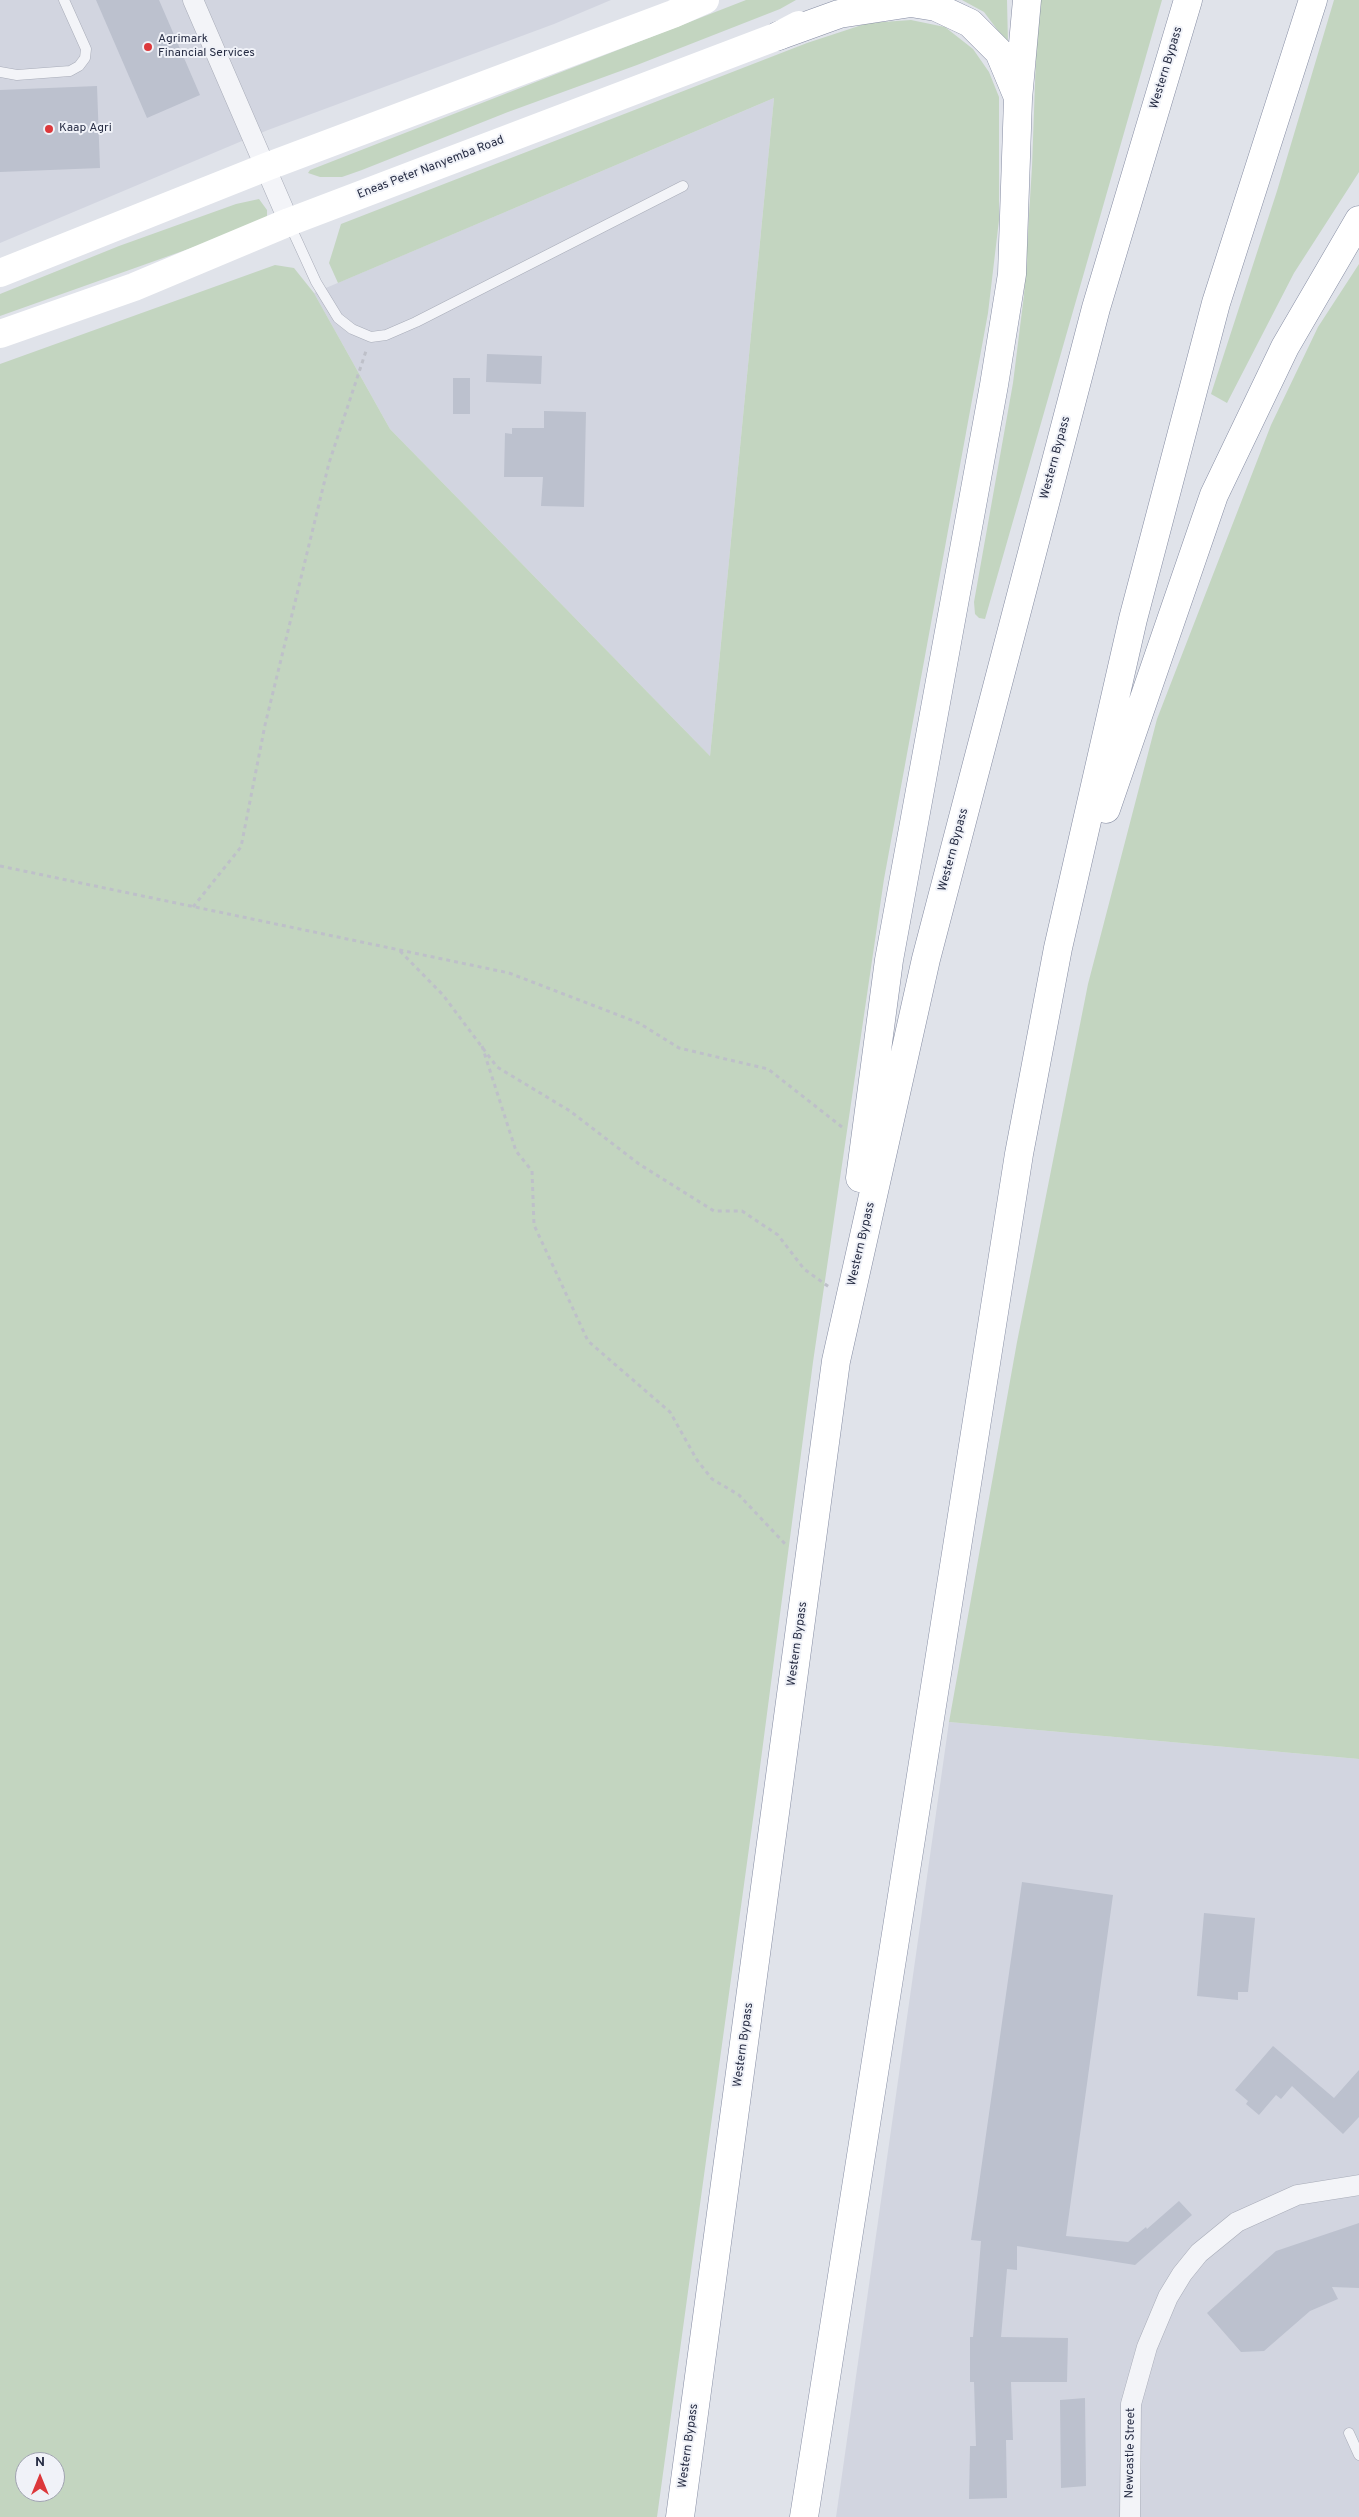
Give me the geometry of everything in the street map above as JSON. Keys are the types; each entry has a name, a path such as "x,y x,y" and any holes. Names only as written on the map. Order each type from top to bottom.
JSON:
{"main road":[{"path":"0,273 266,166 664,18 705,0"},
{"name":"Eneas Peter Nanyemba Road","path":"0,334 134,287 289,222 778,36 823,14 861,0"},
{"path":"836,1361 889,960 989,415 1012,274 1018,99 1027,0"},
{"name":"Western Bypass","path":"680,2517 836,1361 926,959 1096,308 1188,0"},
{"path":"804,2517 1017,1164 1058,948 1134,619 1216,303 1313,0"},
{"path":"778,36 839,14 912,3 936,7 970,23 999,52 1018,99"},
{"path":"1058,948 1214,495 1284,347 1359,220"}],"street":[{"path":"193,0 289,222"},
{"name":"Newcastle Street","path":"1130,2517 1131,2404 1147,2348 1168,2297 1182,2274 1199,2253 1237,2222 1297,2195 1359,2185"}],"lane":[{"path":"0,72 16,75 70,71 79,66 85,58 86,49 64,0"},
{"path":"289,222 316,282 338,318 352,329 370,337 386,335 416,322 683,186"},
{"path":"1349,2433 1359,2455"}],"path":[{"path":"193,907 241,848 265,725 329,463 370,337"},
{"path":"0,866 509,973 640,1023 679,1048 768,1069 865,1145"},
{"path":"400,951 442,995 498,1067 570,1111 666,1182 714,1211 742,1211 778,1235 804,1268 845,1298"},
{"path":"482,1046 516,1151 532,1171 534,1225 588,1341 670,1412 697,1460 712,1479 739,1495 808,1568"}],"shaded area":[{"path":"0,0 611,0 554,24 268,130 0,243"},
{"path":"774,98 710,756 390,429 314,293"},
{"path":"949,1722 1359,1759 1359,2517 836,2517"}],"green space":[{"path":"746,0 796,0 780,9 637,65 508,112 362,170 342,177 320,177 308,173 310,170"},
{"path":"962,0 1007,0 1008,44 984,12"},
{"path":"1038,0 1162,0 985,619 979,618 975,614 974,602 1013,383 1024,295 1032,167"},
{"path":"1334,0 1359,0 1359,172 1294,273 1227,403 1211,394 1277,191"},
{"path":"911,20 945,27 973,49 989,72 999,97 999,220 988,313 884,879 813,1362 757,1790 657,2517 0,2517 0,364 275,265 294,268 314,293 390,429 710,756 774,98 338,283 329,263 341,224 807,43 868,23"},
{"path":"259,199 267,210 267,217 253,226 0,316 0,294 119,246 236,204"},
{"path":"1359,264 1359,1759 949,1722 1017,1342 1088,984 1157,719 1271,425 1318,327"}],"building":[{"name":"Agrimark Financial Services","path":"96,0 159,0 200,95 147,118"},
{"name":"Kaap Agri","path":"97,86 100,168 0,172 0,90"},
{"path":"487,354 542,356 541,384 486,382"},
{"path":"453,378 470,378 470,414 453,414"},
{"path":"544,411 586,412 584,507 541,506 543,477 504,477 505,433 512,434 512,428 544,428"},
{"path":"1022,1882 1113,1895 1066,2236 1128,2242 1146,2227 1147,2229 1179,2201 1192,2215 1135,2265 1017,2246 1017,2270 1007,2269 1001,2337 1068,2338 1067,2382 1011,2382 1013,2440 1006,2440 1007,2498 969,2499 970,2446 976,2446 974,2382 970,2382 970,2337 973,2337 981,2241 971,2240"},
{"path":"1204,1913 1255,1918 1248,1992 1238,1992 1238,2000 1197,1996"},
{"path":"1273,2046 1334,2098 1359,2070 1359,2117 1343,2134 1292,2086 1281,2099 1276,2095 1259,2115 1246,2104 1248,2101 1235,2090"},
{"path":"1359,2223 1359,2288 1332,2287 1338,2299 1310,2311 1264,2351 1241,2352 1207,2313 1276,2251"},
{"path":"1085,2398 1086,2486 1061,2488 1060,2400"}],"place":[{"name":"Agrimark Financial Services","path":"148,47"},
{"name":"Kaap Agri","path":"49,129"}]}
